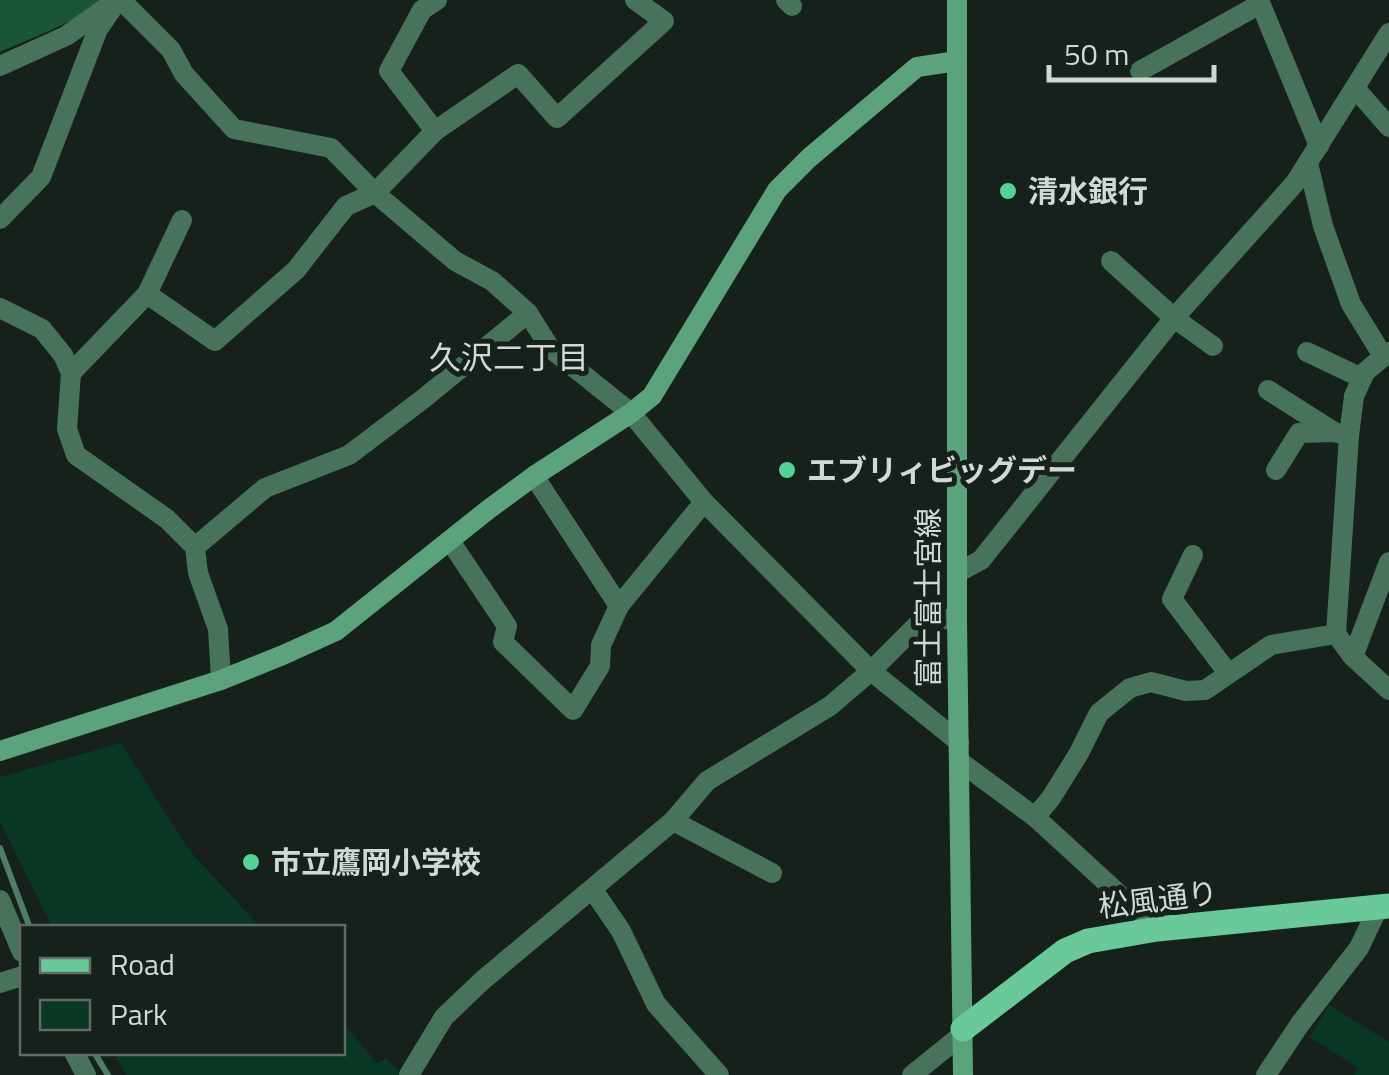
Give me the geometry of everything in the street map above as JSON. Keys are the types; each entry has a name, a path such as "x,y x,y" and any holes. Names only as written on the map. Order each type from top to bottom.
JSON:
{"main road":[{"name":"松風通り","path":"963,1032 1066,951 1099,938 1384,907"}],"street":[{"path":"0,66 66,36 119,0"},
{"path":"119,0 171,50 184,74 234,129 331,148 375,194 456,261 492,281 528,313 550,348 631,413 704,502 872,671 1157,929"},
{"path":"0,219 41,177 98,29 119,0"},
{"path":"147,294 215,342 296,270 346,206 375,194 435,131 518,74 556,118 664,20 635,0"},
{"name":"富士富士宮線","path":"956,0 957,620 963,1075"},
{"path":"1140,70 1260,2 1313,155 1323,226 1351,304 1386,354 1365,372 1341,434 1336,634 1353,657 1389,690"},
{"path":"425,3 389,70 435,131"},
{"path":"957,574 981,560 1174,318 1295,183 1389,33"},
{"path":"0,752 220,680 336,631 534,476 652,396 777,190 917,67 957,60"},
{"path":"1355,88 1389,127"},
{"path":"71,373 147,294 182,220"},
{"path":"1110,261 1174,318 1213,346"},
{"path":"0,308 42,329 63,356 71,373 67,428 76,455 167,519 196,547 198,572 218,629 220,680"},
{"path":"196,547 265,488 349,455 528,313"},
{"path":"1308,352 1362,378"},
{"path":"1268,390 1341,434"},
{"path":"1276,470 1299,433 1341,434"},
{"path":"534,476 620,606"},
{"path":"450,541 507,626 503,642 573,710 600,666 601,645 620,606 704,502"},
{"path":"1194,555 1172,599 1228,673"},
{"path":"1353,657 1389,562"},
{"path":"408,1075 444,1016 673,821 707,781 830,706 872,671 925,617 957,620"},
{"path":"1035,817 1079,753 1100,712 1130,688 1151,682 1205,690 1271,645 1336,634"},
{"path":"673,821 772,873"},
{"path":"592,890 620,931 656,1004 719,1075"},
{"path":"0,903 20,948"},
{"path":"1266,1075 1359,948 1384,907"},
{"name":"松風通り","path":"912,1075 963,1032"}],"green space":[{"path":"0,0 101,0 68,22 0,52"},
{"path":"121,743 189,850 258,925 51,925 0,822 0,777"},
{"path":"1329,1005 1389,1042 1389,1075 1354,1075 1358,1068 1310,1037"},
{"path":"345,1025 377,1063 386,1058 402,1075 126,1075 115,1055 345,1055"}],"waterway":[{"path":"0,848 29,925"},
{"path":"96,1055 108,1075"}],"place":[{"name":"清水銀行","path":"1008,191"},
{"name":"エブリィビッグデー","path":"787,470"},
{"name":"市立鷹岡小学校","path":"251,862"}],"district":[{"name":"久沢二丁目","path":"509,357"}]}
